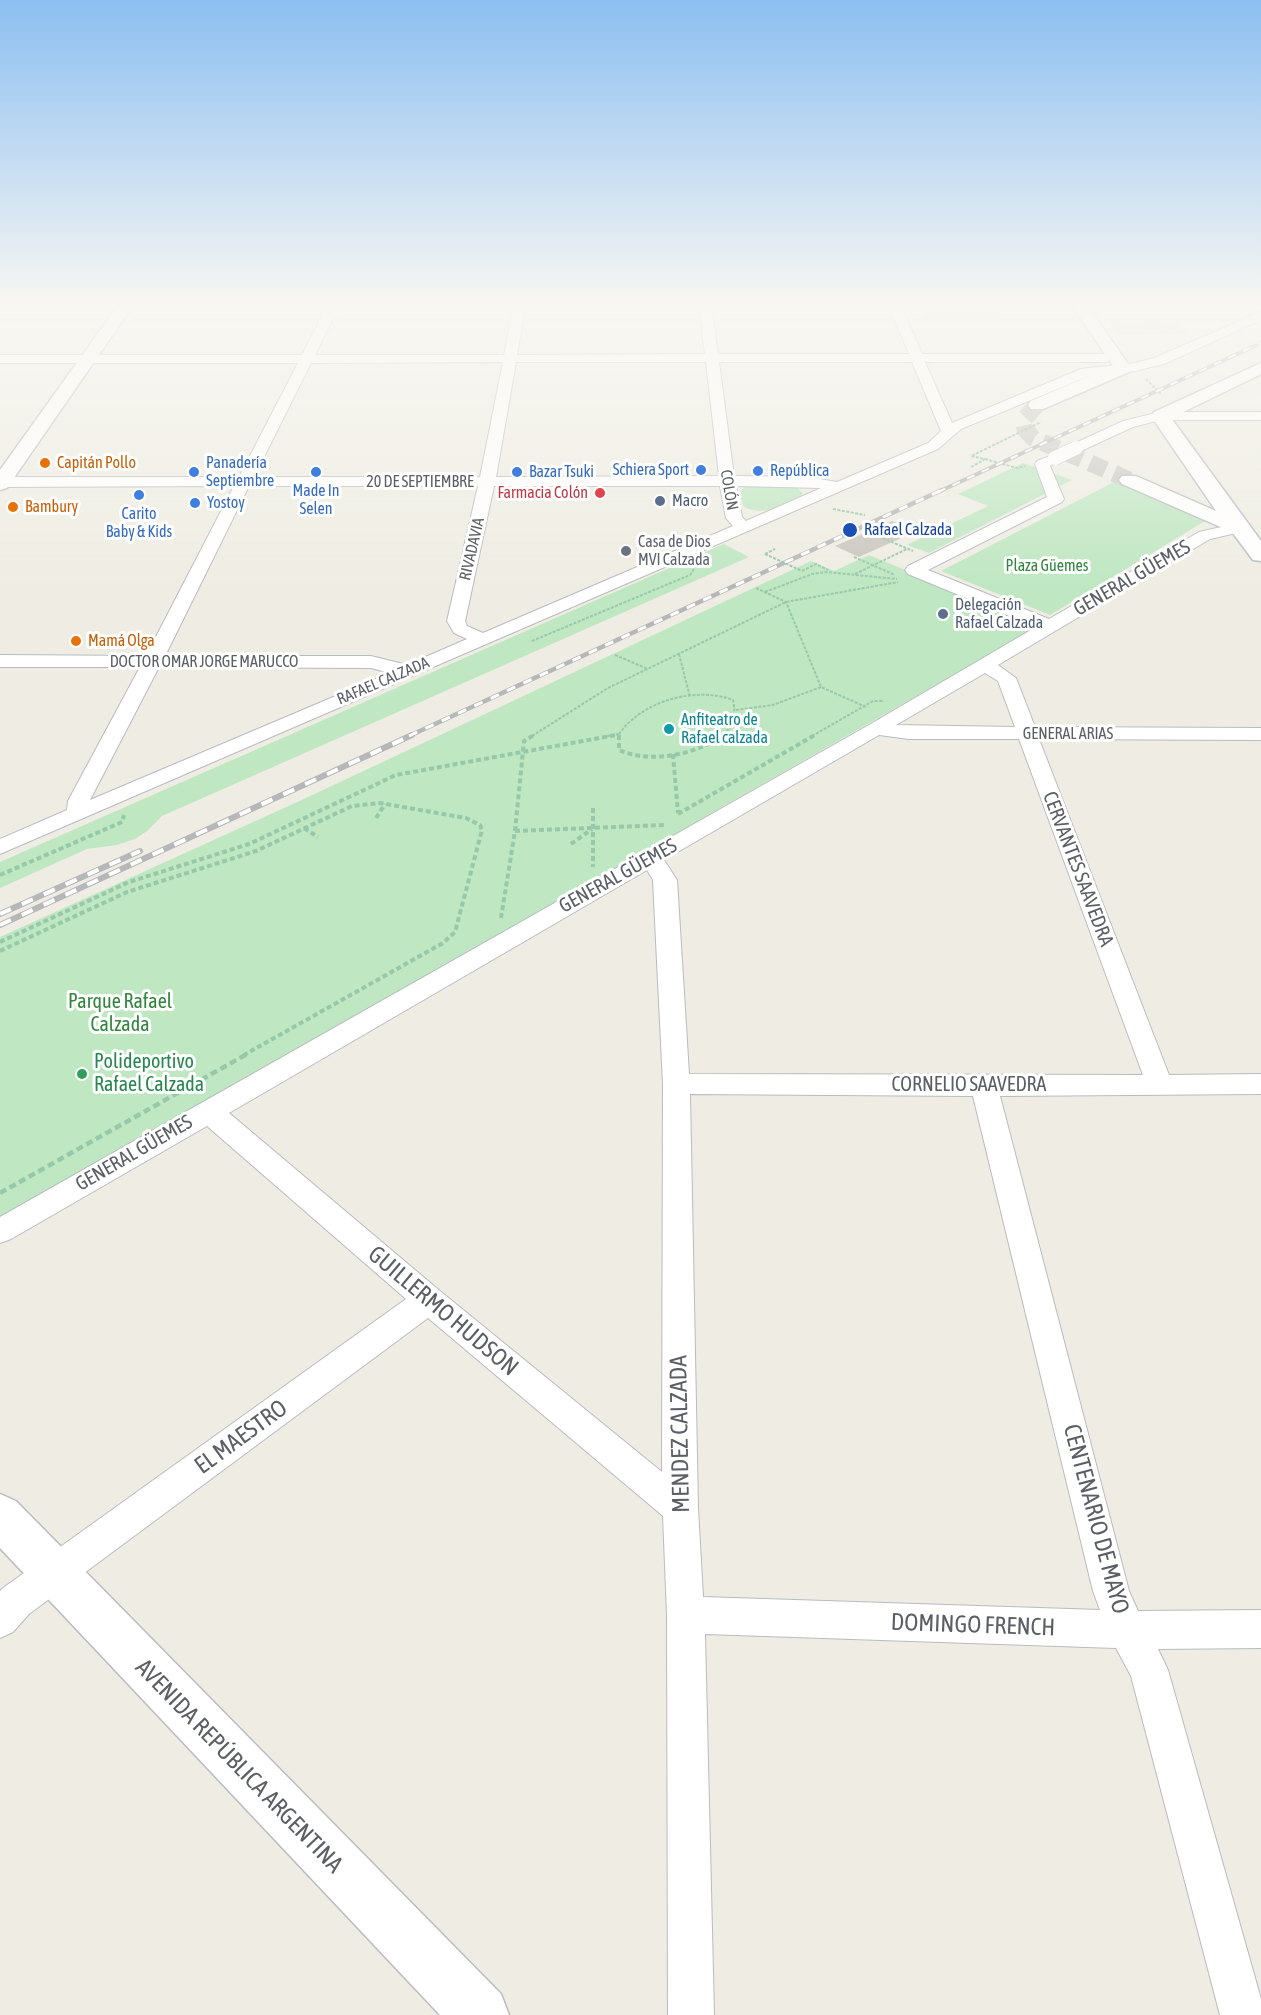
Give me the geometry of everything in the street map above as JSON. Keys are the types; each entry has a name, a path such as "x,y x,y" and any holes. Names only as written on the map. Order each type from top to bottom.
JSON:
{"street":[{"path":"0,483 61,398"},
{"path":"76,814 79,801 152,663 286,398"},
{"name":"RIVADAVIA","path":"481,639 460,629 456,621 487,482 503,398"},
{"name":"COLÓN","path":"716,398 734,518 744,528"},
{"path":"934,398 948,430"},
{"name":"RAFAEL CALZADA","path":"0,847 933,446 942,441 948,430 1024,398"},
{"path":"1041,413 1064,398"},
{"path":"1160,417 1199,398"},
{"path":"922,572 1056,498 1042,464 1128,424 1160,417 1261,416"},
{"path":"1160,417 1252,540"},
{"path":"1129,480 1200,511 1252,540"},
{"name":"20 DE SEPTIEMBRE","path":"0,483 808,482 839,486"},
{"path":"1200,511 1207,519 1209,527 1205,535"},
{"name":"GENERAL GÜEMES","path":"0,1231 651,857 682,824 875,720 985,665 1205,535 1252,540"},
{"path":"922,572 1050,626"},
{"name":"DOCTOR OMAR JORGE MARUCCO","path":"0,661 370,662 406,671"},
{"name":"CERVANTES SAAVEDRA","path":"985,665 1006,678 1159,1083"},
{"name":"GENERAL ARIAS","path":"875,720 909,733 1261,734"},
{"name":"MENDEZ CALZADA","path":"651,857 665,880 676,1084 680,1508 686,1615 691,2015"},
{"name":"CORNELIO SAAVEDRA","path":"676,1084 984,1086 1261,1084"},
{"name":"CENTENARIO DE MAYO","path":"984,1086 1111,1592 1127,1630 1149,1670 1243,2015"},
{"name":"GUILLERMO HUDSON","path":"208,1111 429,1300 680,1508"},
{"name":"EL MAESTRO","path":"0,1619 16,1601 429,1300"},
{"name":"AVENIDA REPÚBLICA ARGENTINA","path":"0,1516 53,1574 480,2015"},
{"name":"DOMINGO FRENCH","path":"686,1615 1127,1630 1261,1629"}],"path":[{"path":"1017,468 971,456 1041,413"},
{"path":"971,467 985,459"},
{"path":"866,531 907,549 922,572"},
{"path":"775,549 765,554 802,571 816,564 834,572"},
{"path":"854,574 907,549"},
{"path":"854,557 873,565 922,572"},
{"path":"764,592 813,574 922,572"},
{"path":"510,937 501,923 515,831 524,741 608,688 786,602 922,572"},
{"path":"756,588 786,602 821,687"},
{"path":"679,654 690,698"},
{"path":"615,655 648,669"},
{"path":"736,710 773,705 821,687 865,706 875,720"},
{"path":"712,696 729,698 733,700 736,710 737,718 733,726 721,738 701,748 673,754 626,755 619,750 619,734 628,721 646,708 666,701 712,696"},
{"path":"515,831 682,824 873,701 894,700"},
{"path":"0,942 129,882 249,844 396,775 619,734"},
{"path":"673,754 682,824"},
{"path":"0,875 122,822 125,812 109,800"},
{"path":"0,951 127,892 245,855 352,806 371,803 385,804 466,818 480,825 482,830 458,923 451,938 0,1193"},
{"path":"376,818 385,804"},
{"path":"594,808 594,871"},
{"path":"304,828 318,837"},
{"path":"571,844 593,829"}],"green space":[{"path":"1023,463 1072,480 929,553 907,545 988,506 958,494"},
{"name":"Plaza Güemes","path":"1116,481 1210,518 1050,615 941,571"},
{"path":"746,486 793,486 803,494 774,509 757,511 743,506 740,491"},
{"path":"724,544 749,557 162,816 135,839 117,845 87,849 0,888 0,862"},
{"name":"Parque Rafael Calzada","path":"869,555 1026,620 1036,628 0,1219 0,937 306,798 811,561 834,571"}],"building":[{"path":"892,521 917,531 859,557 835,546"}],"tunnel":[{"path":"1037,405 1023,420 1025,429 1033,438 1129,480"}],"railway":[{"path":"938,492 1142,398"},
{"path":"409,736 942,490"},
{"path":"0,925 412,735"},
{"path":"0,914 140,851"}],"place":[{"name":"Capitán Pollo","path":"45,463"},
{"name":"Schiera Sport","path":"701,470"},
{"name":"República","path":"758,471"},
{"name":"Panadería Septiembre","path":"194,472"},
{"name":"Made In Selen","path":"316,472"},
{"name":"Bazar Tsuki","path":"517,472"},
{"name":"Farmacia Colón","path":"600,493"},
{"name":"Carito Baby & Kids","path":"139,495"},
{"name":"Macro","path":"660,501"},
{"name":"Yostoy","path":"195,503"},
{"name":"Bambury","path":"13,507"},
{"name":"Rafael Calzada","path":"850,530"},
{"name":"Casa de Dios MVI Calzada","path":"626,551"},
{"name":"Delegación Rafael Calzada","path":"943,614"},
{"name":"Mamá Olga","path":"76,641"},
{"name":"Anfiteatro de Rafael calzada","path":"669,729"},
{"name":"Polideportivo Rafael Calzada","path":"82,1074"}]}
